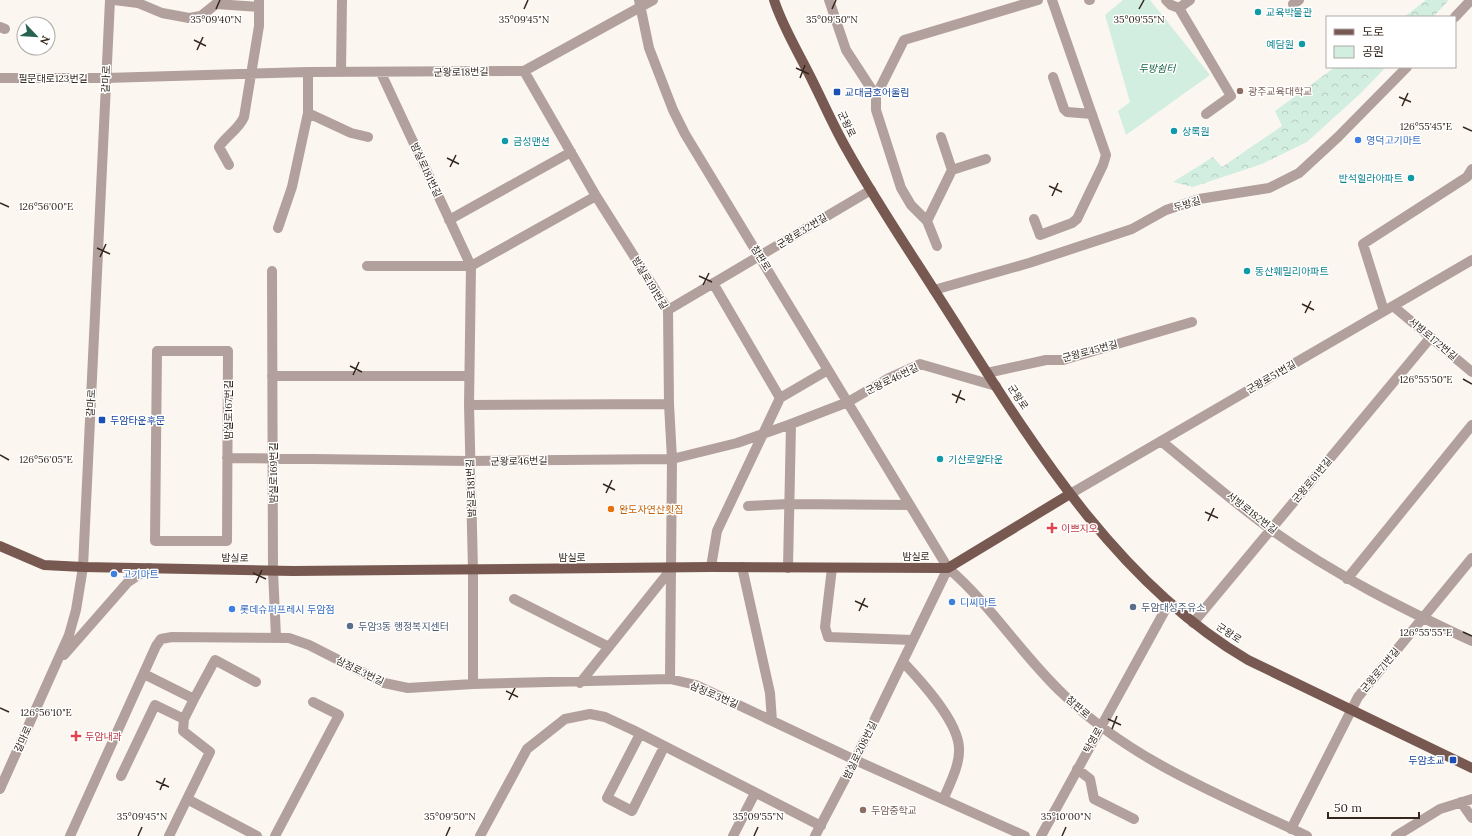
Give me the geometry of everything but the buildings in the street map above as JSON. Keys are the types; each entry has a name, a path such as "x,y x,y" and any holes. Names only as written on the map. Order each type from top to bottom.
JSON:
{"main road":[{"name":"군왕로","path":"774,0 845,147 870,190 987,373 1070,494 1134,569 1169,603 1193,623 1222,644 1248,660 1472,768"},
{"path":"948,568 1070,494"},
{"name":"밤실로","path":"0,546 44,565 83,567 273,571 712,567 948,568"}],"street":[{"name":"갈마로","path":"0,789 69,635 76,610 83,567 110,0"},
{"path":"114,0 131,2 162,13 189,18 201,16 216,4 259,3 259,26 242,122 219,147 229,165"},
{"path":"341,72 342,0"},
{"name":"군왕로18번길","path":"106,78 308,72 524,72 640,3 653,0"},
{"path":"829,0 846,50 876,96"},
{"path":"937,246 927,221 911,205 901,188 876,110 876,96 904,40 1038,0"},
{"path":"1034,219 1040,235 1072,223 1080,215 1106,156 1052,0"},
{"path":"1166,0 1171,5 1179,8 1231,96 1206,114"},
{"path":"1179,8 1190,0"},
{"path":"1456,16 1471,0"},
{"name":"참판로","path":"640,3 649,48 673,110 722,197 760,256 948,568 970,586 1043,675 1084,713 1101,726 1155,762 1189,782 1307,836"},
{"name":"두방길","path":"934,290 1029,263 1132,229 1166,210 1199,200 1269,188 1299,174 1406,68"},
{"path":"278,228 292,187 308,113 308,72"},
{"name":"밤실로191번길","path":"524,72 596,196 668,310 669,404 672,459 672,568"},
{"name":"밤실로181번길","path":"381,73 471,266 469,405 473,570"},
{"name":"필문대로123번길","path":"0,78 106,78"},
{"path":"1053,78 1064,109 1067,112 1092,114"},
{"path":"308,113 351,133 368,137"},
{"path":"927,221 952,170 941,136"},
{"path":"449,220 571,152"},
{"path":"952,170 986,159"},
{"path":"1384,311 1363,244 1467,177 1472,169"},
{"name":"군왕로32번길","path":"668,310 870,190"},
{"path":"367,266 471,266 596,196"},
{"name":"군왕로51번길","path":"1070,494 1472,260"},
{"name":"밤실로169번길","path":"272,271 273,571 276,637"},
{"path":"713,283 780,398"},
{"name":"서방로172번길","path":"1393,306 1472,372"},
{"name":"군왕로45번길","path":"987,373 1046,360 1063,360 1192,322"},
{"name":"군왕로61번길","path":"1193,623 1431,337"},
{"name":"밤실로167번길","path":"157,351 228,351 228,458 227,541 155,541 157,351"},
{"name":"군왕로46번길","path":"228,458 470,461 672,459 737,443 791,424 848,402 889,378 920,364 996,386"},
{"path":"712,567 717,531 780,398 828,370"},
{"path":"272,376 469,376"},
{"path":"469,405 669,404"},
{"path":"788,568 791,424"},
{"path":"1347,579 1472,425"},
{"name":"서방로182번길","path":"1161,441 1271,530 1347,579 1422,618 1472,641"},
{"path":"748,506 790,504 910,505"},
{"name":"군왕로71번길","path":"1350,710 1358,697 1472,558"},
{"path":"742,567 770,693 772,721"},
{"path":"58,662 128,582 149,568"},
{"path":"580,683 672,568"},
{"path":"670,679 672,568"},
{"path":"832,568 826,627 828,637 913,640"},
{"name":"밤실로208번길","path":"815,836 855,760 948,568"},
{"path":"473,570 473,684"},
{"path":"514,599 609,647"},
{"name":"탁영로","path":"1040,836 1169,603"},
{"name":"삼정로3번길","path":"70,836 156,646 161,639 172,637 276,637 301,642 376,680 392,685 423,688 473,684 580,683 670,679 696,684 855,760 944,798 1026,836"},
{"path":"168,836 210,752 183,731 184,719 215,660 256,682"},
{"path":"903,662 928,689 956,735 959,748 956,765 944,798"},
{"path":"144,674 194,699"},
{"path":"275,836 338,715 313,702"},
{"path":"121,776 155,705 184,719"},
{"path":"1292,829 1350,710"},
{"path":"480,836 527,749 565,719 590,714 605,718 640,734 821,826"},
{"path":"640,734 607,798 632,811 664,746"},
{"path":"1077,769 1090,779 1094,798 1134,819"},
{"path":"733,836 755,793"},
{"path":"1396,836 1440,809 1472,799"},
{"path":"187,800 257,836"},
{"path":"1461,802 1472,818"}],"green space":[{"name":"두방쉼터","path":"1123,0 1150,0 1210,75 1126,135 1118,111 1130,102 1105,15"},
{"path":"1426,0 1449,0 1434,16 1405,16"},
{"path":"1334,68 1385,68 1361,93 1307,142 1262,164 1193,187 1173,182 1213,157 1222,167 1282,126 1275,111"}],"place":[{"name":"교육박물관","path":"1258,12"},
{"name":"예담원","path":"1302,44"},
{"name":"광주교육대학교","path":"1240,91"},
{"name":"교대금호어울림","path":"837,92"},
{"name":"상록원","path":"1174,131"},
{"name":"영덕고기마트","path":"1358,140"},
{"name":"금성맨션","path":"505,141"},
{"name":"반석힐라아파트","path":"1411,178"},
{"name":"동산훼밀리아파트","path":"1247,271"},
{"name":"두암타운후문","path":"102,420"},
{"name":"기산로얄타운","path":"940,459"},
{"name":"완도자연산횟집","path":"611,509"},
{"name":"이쁘지오","path":"1052,528"},
{"name":"고기마트","path":"114,574"},
{"name":"디씨마트","path":"952,602"},
{"name":"두암대성주유소","path":"1133,607"},
{"name":"롯데슈퍼프레시 두암점","path":"232,609"},
{"name":"두암3동 행정복지센터","path":"350,626"},
{"name":"두암내과","path":"76,736"},
{"name":"두암초교","path":"1453,760"},
{"name":"두암중학교","path":"863,810"}]}
